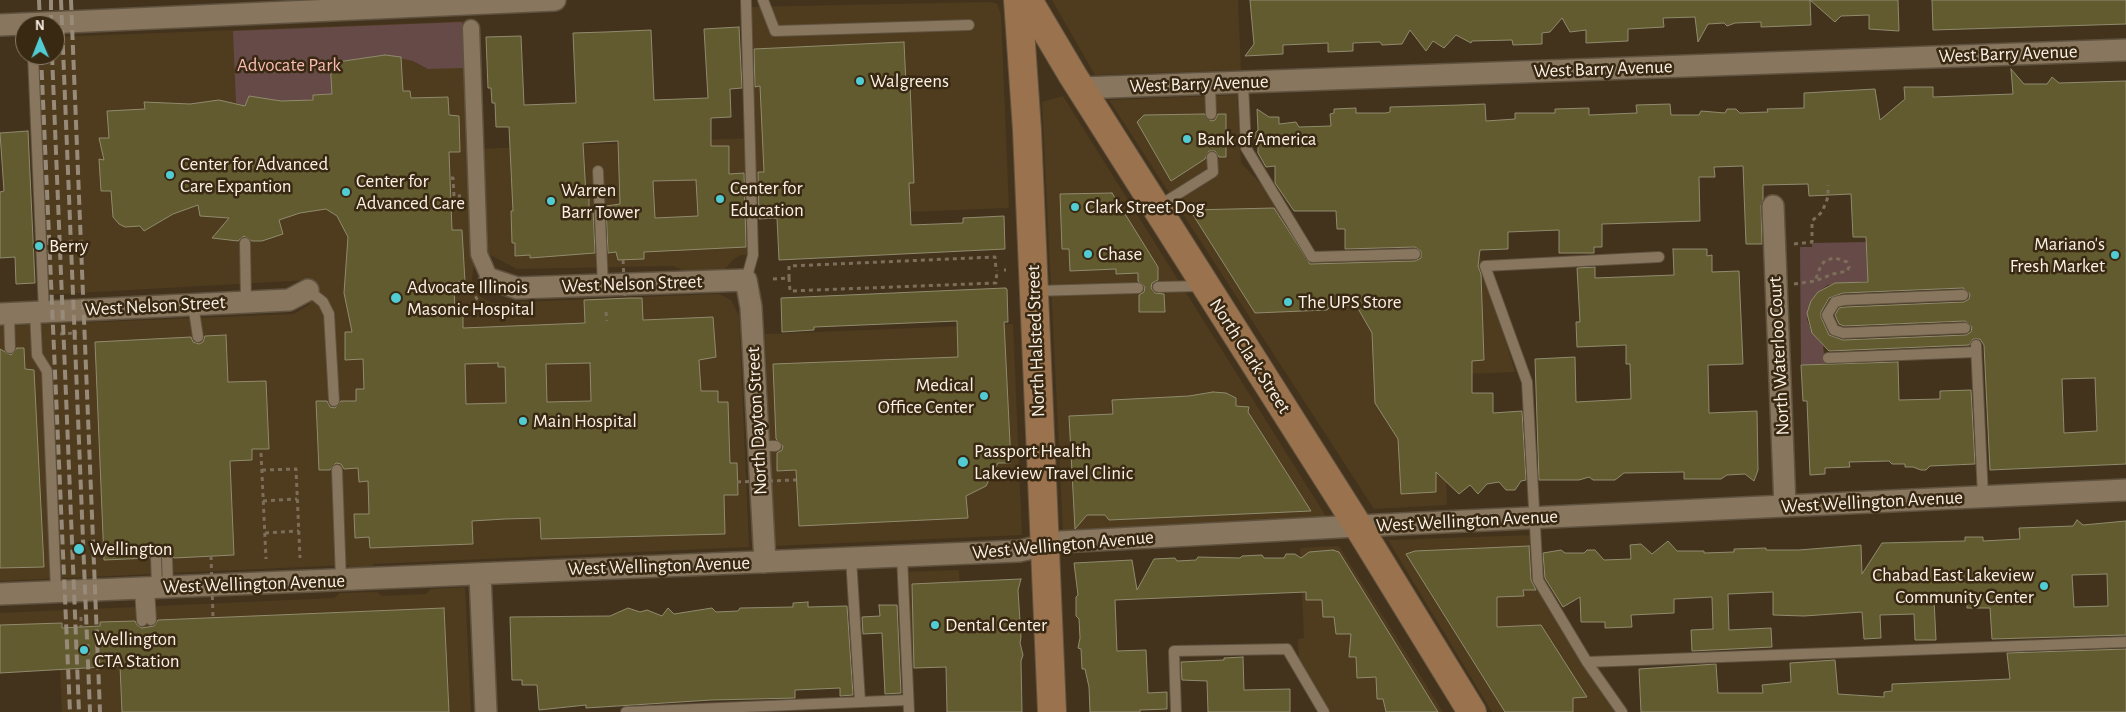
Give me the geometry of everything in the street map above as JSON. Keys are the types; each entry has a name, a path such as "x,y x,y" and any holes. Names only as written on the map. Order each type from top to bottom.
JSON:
{"main road":[{"name":"North Halsted Street","path":"1018,0 1027,130 1052,712"},
{"name":"North Clark Street","path":"1028,0 1156,208 1358,526 1472,712"}],"street":[{"path":"65,22 555,0"},
{"path":"0,25 15,25"},
{"path":"471,28 479,254 490,279"},
{"name":"West Barry Avenue","path":"1081,88 2126,50"},
{"name":"North Waterloo Court","path":"1773,206 1785,506"},
{"name":"West Nelson Street","path":"490,279 517,288 746,280"},
{"name":"North Dayton Street","path":"746,280 752,307 768,446 765,562"},
{"name":"West Nelson Street","path":"4,314 289,300 308,290"},
{"name":"West Wellington Avenue","path":"0,594 1028,551 1066,542 1534,517 2126,490"},
{"path":"480,574 486,712"}],"lane":[{"path":"746,0 753,252 746,280"},
{"path":"763,0 776,32 968,25"},
{"path":"32,65 39,312 37,354 46,371 56,592"},
{"path":"1243,83 1246,148 1312,257 1415,254"},
{"path":"1210,84 1211,114"},
{"path":"1156,208 1212,172 1212,157"},
{"path":"598,171 603,286"},
{"path":"245,243 246,302"},
{"path":"1622,712 1587,662 1538,580 1527,382 1485,266 1659,258"},
{"path":"1158,287 1205,286"},
{"path":"1034,291 1138,288"},
{"path":"308,290 323,302 329,314 334,400"},
{"path":"1963,295 1844,300 1835,302 1827,314 1834,330 1843,333 1965,328"},
{"path":"193,304 198,337"},
{"path":"4,314 10,348"},
{"path":"1828,358 1976,349 1983,497"},
{"path":"337,470 341,580"},
{"path":"902,556 909,712"},
{"path":"146,620 161,558"},
{"path":"852,558 860,702"},
{"path":"1587,662 2126,642"},
{"path":"1176,712 1174,651 1287,648 1324,712"},
{"path":"626,712 908,700"}],"path":[{"path":"451,178 453,178 454,192"},
{"path":"1788,244 1812,242 1812,221 1822,212 1828,197 1828,186"},
{"path":"995,257 996,270 996,282 957,284 790,290 789,278 789,266 995,257"},
{"path":"1791,284 1815,281 1847,271 1849,267 1847,262 1834,258 1826,260 1821,265 1815,281"},
{"path":"623,260 625,298"},
{"path":"773,279 789,278"},
{"path":"606,312 607,321"},
{"path":"60,334 77,333"},
{"path":"261,453 266,559"},
{"path":"262,470 296,469 300,558"},
{"path":"737,482 796,480"},
{"path":"263,501 297,499"},
{"path":"264,533 298,531"},
{"path":"211,556 213,617"},
{"path":"81,617 81,627"}],"shaded area":[{"path":"1052,0 1238,0 1241,70 1095,75"},
{"name":"Advocate Illinois Masonic Hospital","path":"991,2 997,4 1001,15 1009,208 753,218 753,255 741,255 735,258 722,272 688,273 673,266 517,269 490,255 480,256 474,263 472,279 475,290 481,297 492,303 719,294 731,300 739,316 749,547 374,564 370,568 353,569 347,565 0,581 0,326 294,314 310,304 308,280 43,295 33,65 65,65 65,37 471,21 476,149 750,138 746,7"},
{"path":"1237,95 1241,163 1264,187 1310,259 1481,258 1515,372 1443,375 1447,505 1374,509 1109,100"},
{"path":"1063,96 1327,518 1063,530 1042,102"},
{"path":"1013,324 1022,535 774,546 765,334"},
{"path":"1534,535 1536,583 1620,712 1492,712 1388,540"},
{"path":"1339,546 1443,712 1329,712 1299,661 1298,639 1304,638 1300,548"},
{"name":"Dental Center","path":"959,570 964,667 907,669 902,572"},
{"path":"465,587 471,712 62,712 60,668 0,673 0,613 334,598 340,593 377,592 382,596 426,594 431,589"}],"green space":[{"name":"Advocate Park","path":"462,22 464,68 428,69 413,61 385,55 344,61 331,59 332,94 314,95 313,99 295,102 265,100 249,96 245,106 236,103 233,31"},
{"path":"1866,242 1868,281 1828,285 1818,292 1811,301 1807,319 1812,333 1823,345 1825,364 1801,365 1800,247 1812,247 1812,243"}],"building":[{"path":"1250,0 1810,0 1811,25 1761,27 1761,22 1735,23 1727,26 1724,23 1708,24 1698,42 1695,17 1663,18 1664,27 1628,29 1628,41 1586,43 1586,30 1570,32 1562,18 1550,32 1542,33 1542,44 1513,45 1512,40 1472,41 1471,43 1456,35 1444,48 1433,41 1426,51 1410,30 1402,44 1382,45 1380,42 1353,43 1353,51 1328,52 1328,43 1283,45 1283,54 1245,56 1254,44"},
{"path":"1810,0 1898,0 1899,31 1869,29 1869,15 1841,16 1835,22"},
{"path":"1932,0 2126,0 2126,24 1933,30"},
{"path":"739,27 742,88 730,89 731,117 711,118 711,146 729,146 729,174 744,173 746,247 644,252 644,259 618,260 616,252 608,253 606,206 620,204 618,141 583,143 586,195 589,195 589,208 593,208 595,253 530,258 530,255 515,256 515,243 512,243 511,211 513,211 509,127 496,127 495,103 492,103 491,88 488,88 486,37 521,36 524,105 576,103 573,33 651,30 654,100 708,98 704,29","holes":["696,180 698,216 655,218 653,181"]},
{"path":"904,42 906,84 910,84 914,183 909,183 911,225 963,223 963,218 1004,216 1005,249 779,260 777,218 759,219 758,172 764,172 760,86 755,87 754,49"},
{"path":"385,55 401,57 403,91 410,91 411,98 448,97 449,115 459,116 460,152 449,152 452,230 462,230 465,282 454,282 455,316 463,315 463,328 585,323 584,300 642,298 643,320 713,317 716,357 699,360 701,391 718,391 718,402 728,402 730,463 737,463 738,495 724,495 725,534 541,539 540,518 472,521 473,544 370,548 369,537 355,538 354,514 369,514 368,481 359,482 358,468 344,469 341,464 336,463 330,470 319,470 316,401 327,401 330,407 335,408 341,401 356,401 356,389 364,389 363,359 345,360 345,332 352,332 344,293 348,237 337,216 326,209 300,213 279,220 283,234 262,241 252,241 244,236 238,241 212,238 229,218 200,216 198,205 173,214 144,231 140,226 125,227 119,224 113,217 111,191 101,191 99,159 104,160 99,138 109,138 107,111 145,109 144,102 190,104 219,100 245,106 249,96 281,101 313,100 313,95 332,94 330,60 344,61","holes":["498,363 498,367 505,367 506,403 466,404 465,364","590,363 591,401 547,402 546,364"]},
{"path":"2011,69 2024,84 2047,84 2052,77 2059,83 2126,81 2126,464 1990,470 1984,345 1980,339 1973,339 1969,345 1829,351 1812,333 1807,313 1811,301 1818,292 1835,283 1868,282 1866,237 1853,237 1851,194 1809,196 1808,184 1763,185 1761,206 1762,244 1746,244 1743,166 1714,167 1715,177 1699,177 1700,221 1602,224 1602,247 1594,247 1594,253 1559,253 1559,230 1508,232 1508,249 1480,250 1478,266 1481,274 1484,360 1472,361 1472,393 1493,393 1493,413 1522,411 1526,480 1521,481 1515,490 1506,490 1499,482 1487,484 1478,494 1470,485 1459,494 1436,472 1436,492 1401,494 1398,439 1375,403 1372,333 1356,305 1331,306 1327,310 1255,313 1190,210 1274,208 1310,264 1415,261 1421,258 1421,251 1415,247 1345,249 1345,229 1337,229 1336,211 1294,211 1275,183 1275,166 1266,167 1258,153 1258,142 1255,139 1255,133 1258,130 1257,109 1269,117 1279,117 1279,124 1296,122 1299,127 1331,126 1330,114 1334,113 1334,109 1356,108 1356,113 1386,113 1390,112 1390,107 1485,104 1486,121 1515,119 1515,113 1555,113 1555,109 1589,108 1589,115 1637,113 1636,105 1670,104 1671,115 1699,115 1701,111 1725,113 1727,109 1736,109 1740,113 1768,112 1767,109 1804,108 1804,93 1875,89 1880,120 1905,99 1904,87 1933,87 1933,97 2013,94","holes":["1963,288 1970,294 1969,299 1964,302 1845,307 1839,308 1835,315 1839,324 1844,326 1965,321 1972,327 1971,332 1966,335 1843,340 1829,335 1821,317 1821,312 1829,298 1843,293","2095,378 2097,431 2064,433 2062,379"]},
{"name":"Bank of America","path":"1204,114 1211,121 1215,120 1218,114 1226,114 1226,157 1219,157 1215,151 1209,151 1205,159 1171,181 1137,122 1144,115"},
{"path":"28,131 35,283 16,284 15,257 0,258 0,192 4,191 0,133"},
{"path":"1112,193 1158,267 1158,280 1152,283 1151,288 1155,293 1164,294 1165,312 1139,312 1139,295 1144,292 1145,287 1138,281 1138,273 1116,274 1116,269 1070,271 1069,249 1062,249 1060,194"},
{"path":"1673,249 1707,249 1707,256 1712,255 1712,272 1739,271 1743,364 1708,365 1709,413 1757,411 1758,470 1754,481 1745,474 1727,475 1721,479 1684,479 1684,472 1624,473 1615,480 1593,480 1589,477 1579,480 1539,480 1535,359 1575,357 1576,402 1631,399 1630,364 1626,364 1626,345 1577,347 1576,322 1580,322 1577,268 1595,267 1595,278 1674,275"},
{"path":"1007,289 1008,322 1004,322 1011,463 998,463 986,486 966,496 968,518 799,526 796,470 777,471 777,453 782,450 783,446 776,439 773,364 958,357 957,321 814,327 814,330 782,332 781,298"},
{"path":"226,335 228,382 266,381 269,449 252,449 252,460 230,461 234,555 174,558 170,552 162,554 155,551 150,554 149,558 104,560 95,342 191,337 193,342 199,344 203,342 205,336"},
{"path":"17,348 24,348 25,369 34,370 44,567 0,568 0,349 11,355"},
{"path":"1898,362 1899,400 1940,399 1940,391 1971,390 1975,464 1930,466 1926,470 1921,470 1905,467 1905,464 1892,464 1889,461 1849,462 1850,467 1825,468 1825,474 1810,475 1807,401 1803,401 1801,365"},
{"path":"1213,392 1226,393 1236,398 1236,406 1249,407 1248,412 1311,511 1109,520 1105,515 1087,515 1075,529 1069,416 1113,414 1112,400 1189,396"},
{"path":"2077,520 2083,525 2126,521 2126,635 1992,639 1990,608 1967,608 1967,598 1934,599 1936,640 1915,640 1914,614 1880,615 1881,638 1864,639 1862,612 1804,616 1773,615 1773,592 1728,594 1729,630 1771,628 1772,647 1692,651 1691,630 1713,629 1712,597 1674,599 1674,613 1631,615 1632,627 1605,628 1605,622 1581,622 1580,597 1563,607 1545,578 1543,553 1561,550 1565,553 1584,553 1587,550 1595,550 1604,560 1631,559 1630,545 1641,544 1652,554 1668,541 1677,551 1704,551 1704,553 1734,552 1734,549 1799,550 1861,545 1862,574 1882,543 1965,541 1965,537 1983,537 1983,541 2020,539 2019,528 2073,526","holes":["2107,574 2108,606 2074,607 2072,575"]},
{"path":"1529,546 1531,580 1536,590 1523,590 1524,596 1497,597 1497,627 1541,625 1587,697 1573,698 1573,712 1505,712 1406,554 1415,551"},
{"path":"1333,550 1339,552 1438,712 1386,712 1383,699 1377,699 1376,677 1357,678 1356,657 1349,657 1351,634 1336,634 1334,617 1323,617 1322,600 1306,600 1306,592 1115,600 1117,651 1146,650 1148,693 1167,692 1167,709 1140,710 1140,712 1090,712 1089,687 1085,669 1082,669 1081,649 1078,648 1080,638 1079,619 1076,616 1076,597 1078,595 1074,563 1132,560 1137,590 1154,559 1175,558 1177,561 1196,560 1198,557 1240,558 1242,556 1262,555 1264,558 1284,558 1286,554 1295,554 1301,558 1309,552"},
{"path":"1021,579 1018,590 1020,643 1023,655 1021,661 1022,712 947,712 946,667 914,668 912,584"},
{"path":"808,602 808,607 847,606 853,695 840,696 840,688 795,690 795,698 711,700 586,708 586,705 539,710 537,685 522,685 522,680 512,680 510,617 610,616 628,608 640,612 647,610 662,616 668,608 674,614 712,608 716,612 738,611 740,608 793,607 793,603"},
{"path":"879,605 897,605 901,693 885,694 882,633 863,634 862,617 880,616"},
{"path":"444,608 449,712 122,712 120,666 0,673 0,625 62,623 62,628 100,626 100,622 135,621 142,628 154,626 158,620"},
{"path":"2126,649 2126,712 1641,712 1639,669 1716,664 1718,693 1763,693 1762,685 1791,682 1790,663 1835,660 1838,694 1884,697 1884,692 1892,691 1892,684 2010,679 2007,653"},
{"path":"1243,657 1244,690 1290,689 1290,712 1208,712 1207,681 1182,680 1181,662"}],"railway":[{"path":"39,0 40,15"},
{"path":"51,0 51,15"},
{"path":"61,0 90,712"},
{"path":"71,0 100,712"},
{"path":"41,65 70,712"},
{"path":"52,65 79,712"}],"place":[{"name":"Walgreens","path":"860,81"},
{"name":"Bank of America","path":"1187,139"},
{"name":"Center for Advanced Care Expantion","path":"170,175"},
{"name":"Center for Advanced Care","path":"346,192"},
{"name":"Center for Education","path":"720,199"},
{"name":"Warren Barr Tower","path":"551,201"},
{"name":"Clark Street Dog","path":"1075,207"},
{"name":"Berry","path":"39,246"},
{"name":"Chase","path":"1088,254"},
{"name":"Mariano's Fresh Market","path":"2115,255"},
{"name":"Advocate Illinois Masonic Hospital","path":"396,298"},
{"name":"The UPS Store","path":"1288,302"},
{"name":"Medical Office Center","path":"984,396"},
{"name":"Main Hospital","path":"523,421"},
{"name":"Passport Health Lakeview Travel Clinic","path":"963,462"},
{"name":"Wellington","path":"79,549"},
{"name":"Chabad East Lakeview Community Center","path":"2044,586"},
{"name":"Dental Center","path":"935,625"},
{"name":"Wellington CTA Station","path":"84,650"}]}
